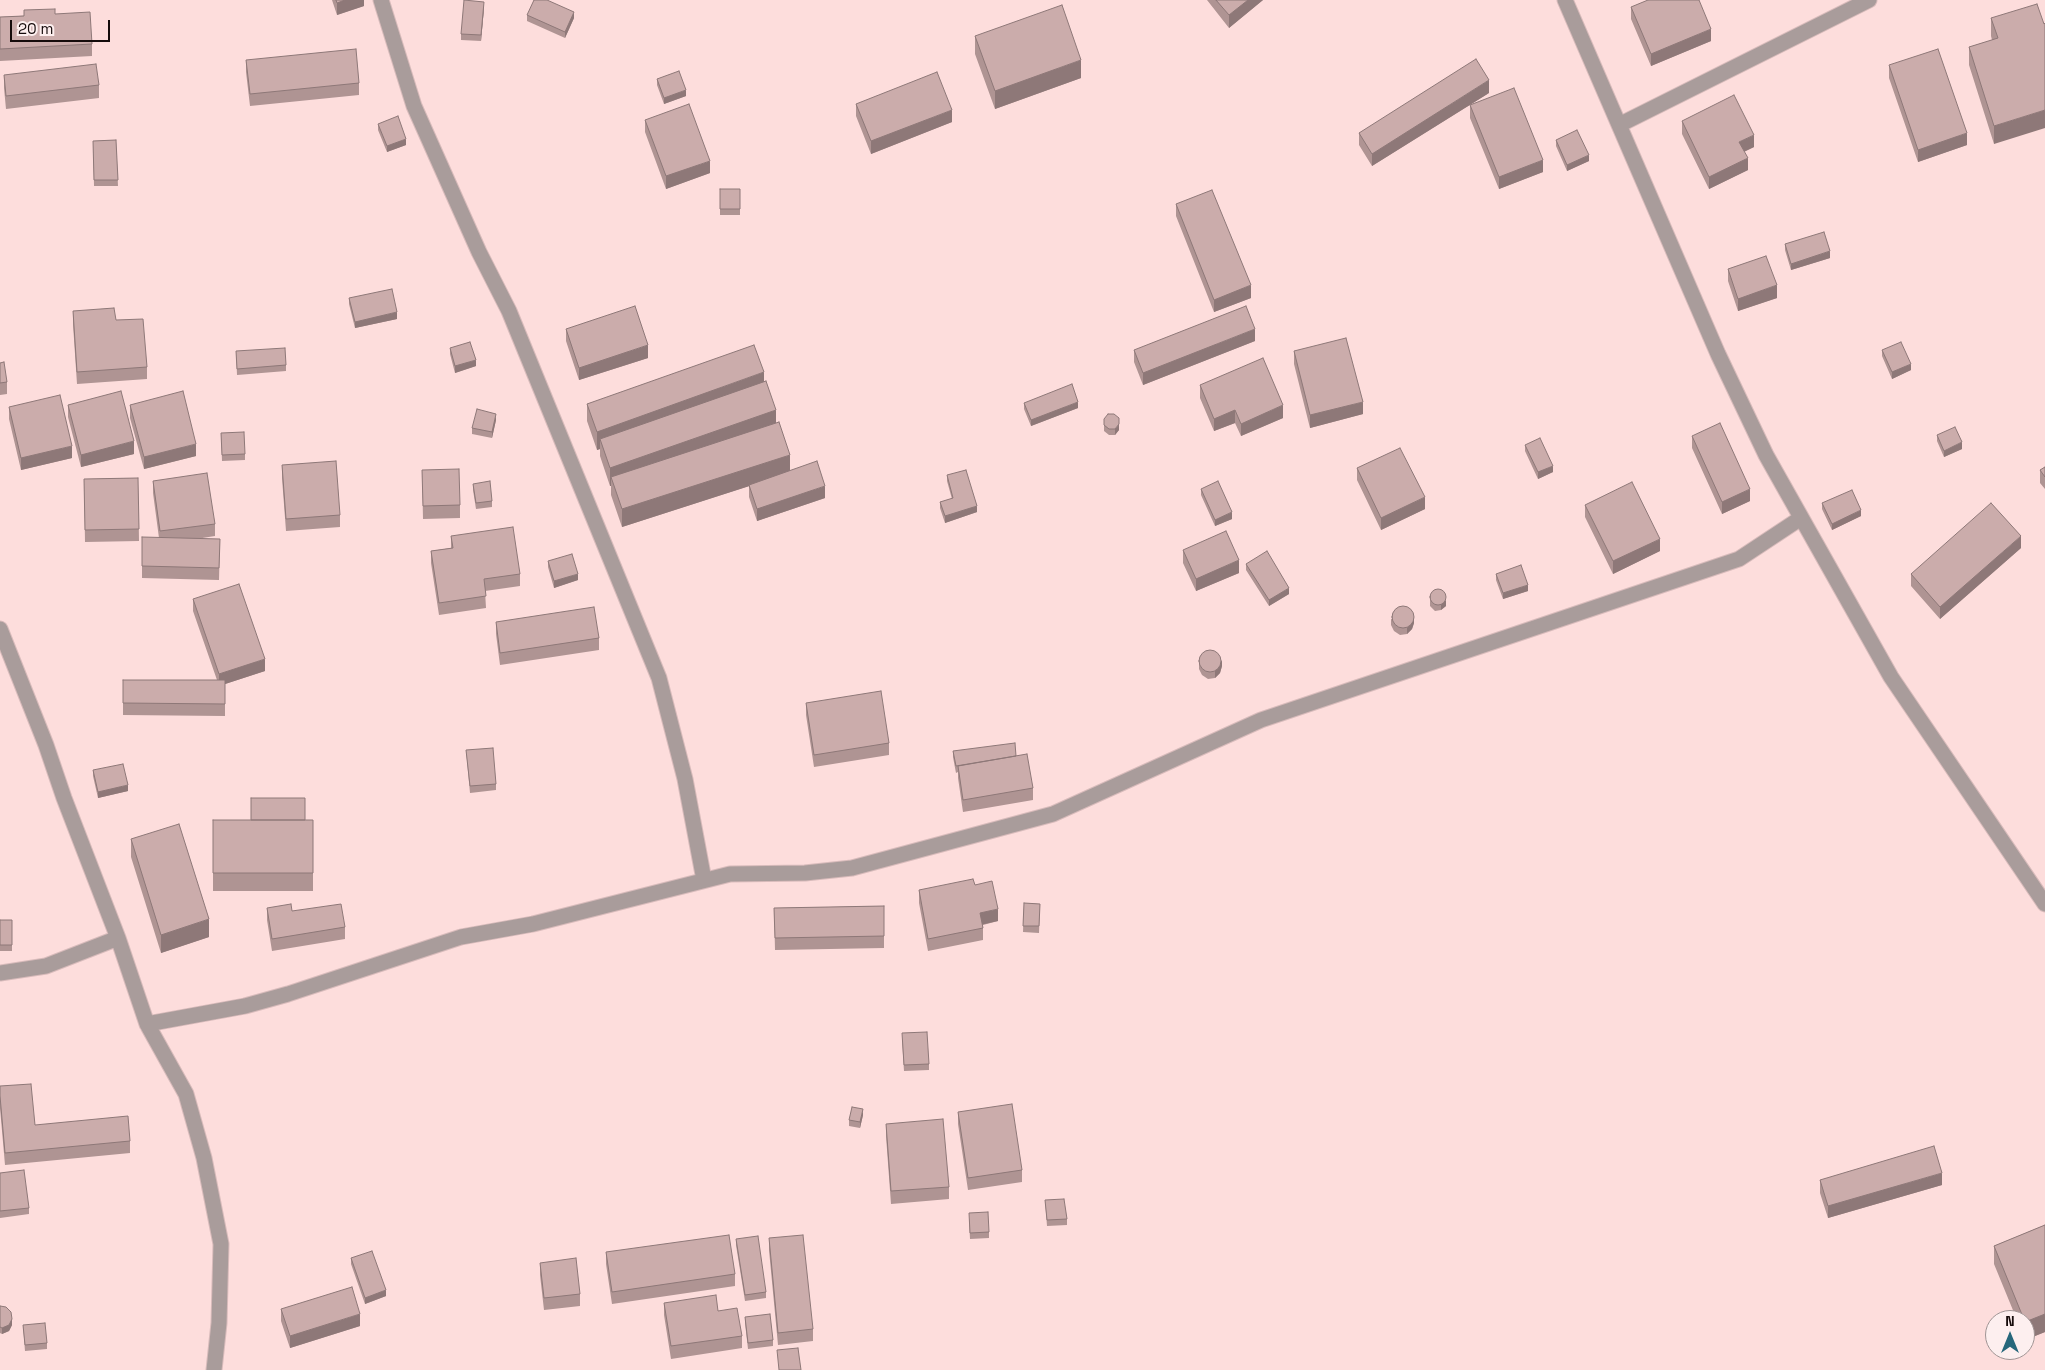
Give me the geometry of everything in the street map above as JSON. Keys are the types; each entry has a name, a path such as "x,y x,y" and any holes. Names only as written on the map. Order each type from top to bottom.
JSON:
{"street":[{"path":"382,0 414,106 479,252 509,311 659,678 685,779 704,880"},
{"path":"1565,0 1718,354 1766,455 1891,677 2045,904"},
{"path":"1619,125 1869,0"},
{"path":"147,1024 245,1006 288,994 461,937 533,924 704,880 730,874 806,873 852,868 1053,814 1261,720 1739,559 1801,518"},
{"path":"0,629 46,745 64,798 118,938 147,1024 186,1094 204,1158 221,1244 219,1323 214,1370"},
{"path":"0,973 46,966 118,938"}],"building":[{"path":"464,0 484,2 481,35 461,34"},
{"path":"534,0 547,0 574,12 565,32 527,15"},
{"path":"1216,0 1248,0 1229,15"},
{"path":"1648,0 1699,0 1711,29 1651,54 1631,7"},
{"path":"2037,4 2045,23 2045,110 1994,126 1969,47 1998,38 1991,18"},
{"path":"1062,5 1081,60 995,91 975,36"},
{"path":"55,9 55,14 90,12 92,44 0,49 0,17 24,16 24,10"},
{"path":"356,49 359,83 250,94 246,60"},
{"path":"1938,49 1967,133 1918,150 1889,65"},
{"path":"1476,59 1489,80 1372,154 1359,133"},
{"path":"96,64 99,85 6,96 4,75"},
{"path":"679,71 686,90 664,98 657,79"},
{"path":"937,72 952,110 871,141 856,104"},
{"path":"1514,88 1543,160 1499,177 1470,105"},
{"path":"1734,95 1754,135 1739,142 1748,158 1709,177 1682,121"},
{"path":"689,104 710,161 666,176 645,120"},
{"path":"398,116 406,139 387,146 378,124"},
{"path":"1577,130 1589,155 1567,165 1556,140"},
{"path":"116,140 118,180 94,180 93,141"},
{"path":"720,189 740,189 740,209 720,209"},
{"path":"1212,190 1251,285 1214,300 1176,204"},
{"path":"1824,232 1830,251 1791,264 1785,244"},
{"path":"1766,256 1777,285 1738,299 1728,269"},
{"path":"392,289 397,312 355,322 349,298"},
{"path":"635,306 648,345 579,368 566,329"},
{"path":"1246,306 1255,329 1143,373 1134,350"},
{"path":"114,308 116,320 143,319 147,367 77,372 73,311"},
{"path":"1346,338 1363,402 1310,415 1294,351"},
{"path":"470,342 476,360 455,366 450,348"},
{"path":"1901,342 1911,364 1892,372 1882,350"},
{"path":"754,345 764,372 597,432 587,404"},
{"path":"285,348 286,365 237,369 236,351"},
{"path":"1263,358 1283,405 1241,424 1235,410 1214,419 1200,385"},
{"path":"4,362 7,382 0,383 0,363"},
{"path":"766,381 776,410 610,468 600,439"},
{"path":"1072,384 1078,402 1031,420 1024,403"},
{"path":"121,391 134,441 81,455 68,405"},
{"path":"183,391 196,444 144,457 130,405"},
{"path":"60,395 72,446 21,458 9,407"},
{"path":"477,409 496,414 492,432 472,428"},
{"path":"1108,414 1114,414 1119,418 1119,424 1115,429 1109,429 1104,425 1104,419"},
{"path":"779,422 790,455 622,509 611,477"},
{"path":"1720,423 1750,489 1722,502 1692,436"},
{"path":"1955,427 1962,442 1944,451 1937,435"},
{"path":"244,432 245,454 222,455 221,433"},
{"path":"1540,438 1553,466 1538,472 1525,445"},
{"path":"1400,448 1425,497 1381,518 1357,468"},
{"path":"336,461 340,515 286,519 282,465"},
{"path":"817,461 825,486 757,509 749,485"},
{"path":"2045,467 2045,477 2040,470"},
{"path":"459,469 460,505 423,506 422,470"},
{"path":"966,470 977,506 945,516 940,502 953,498 947,475"},
{"path":"207,473 215,524 160,531 153,481"},
{"path":"138,478 139,529 85,530 84,479"},
{"path":"490,481 492,501 476,503 473,484"},
{"path":"1218,481 1232,512 1215,520 1201,489"},
{"path":"1632,482 1660,539 1613,561 1585,505"},
{"path":"1852,490 1861,510 1832,524 1822,503"},
{"path":"1991,503 2021,536 1940,607 1911,574"},
{"path":"513,527 520,574 484,579 486,596 439,603 431,551 453,548 451,536"},
{"path":"1226,531 1239,560 1196,579 1183,550"},
{"path":"142,537 220,539 219,568 142,566"},
{"path":"1267,551 1289,588 1269,600 1246,564"},
{"path":"572,554 578,574 554,581 548,561"},
{"path":"1521,565 1528,585 1503,593 1496,574"},
{"path":"239,584 265,659 219,674 193,599"},
{"path":"1438,589 1446,597 1438,605 1430,597"},
{"path":"1403,606 1411,609 1414,617 1411,625 1403,628 1395,625 1392,617 1395,609"},
{"path":"594,607 599,638 500,653 496,622"},
{"path":"1210,650 1218,653 1221,661 1218,669 1210,672 1202,669 1199,661 1202,653"},
{"path":"123,680 225,680 225,704 123,703"},
{"path":"881,691 889,743 814,755 806,703"},
{"path":"1015,743 1016,756 956,766 953,751"},
{"path":"493,748 496,784 470,786 466,750"},
{"path":"1027,754 1033,788 963,800 958,766"},
{"path":"123,764 128,785 98,792 93,770"},
{"path":"251,798 305,798 305,820 251,820"},
{"path":"213,820 313,820 313,873 213,873"},
{"path":"179,824 209,919 161,935 131,839"},
{"path":"973,879 975,885 992,881 998,909 980,913 983,928 928,939 919,890"},
{"path":"1024,903 1040,904 1039,926 1023,926"},
{"path":"291,904 292,911 341,904 345,927 272,939 267,908"},
{"path":"884,906 884,936 775,938 774,908"},
{"path":"0,920 12,920 12,945 0,945"},
{"path":"927,1032 929,1064 904,1065 902,1033"},
{"path":"31,1084 35,1125 128,1116 130,1141 5,1153 0,1086"},
{"path":"1012,1104 1022,1170 968,1178 958,1112"},
{"path":"852,1107 863,1109 860,1122 849,1120"},
{"path":"943,1119 949,1187 891,1191 886,1124"},
{"path":"1934,1146 1942,1173 1828,1206 1820,1180"},
{"path":"24,1170 29,1208 0,1211 0,1173"},
{"path":"1064,1199 1067,1219 1047,1220 1045,1200"},
{"path":"988,1212 989,1232 970,1233 969,1213"},
{"path":"2045,1225 2045,1314 2035,1318 2035,1310 2020,1310 1994,1246"},
{"path":"729,1235 735,1274 612,1292 606,1252"},
{"path":"803,1235 813,1329 778,1333 769,1238"},
{"path":"758,1236 766,1292 745,1295 736,1239"},
{"path":"372,1251 386,1290 365,1298 351,1258"},
{"path":"576,1258 580,1294 544,1298 540,1263"},
{"path":"352,1287 360,1314 290,1336 281,1309"},
{"path":"716,1295 718,1311 737,1308 742,1336 671,1346 664,1303"},
{"path":"0,1306 6,1307 11,1312 12,1319 9,1325 2,1328 0,1327"},
{"path":"770,1314 773,1340 748,1343 745,1317"},
{"path":"45,1323 47,1343 25,1345 23,1325"},
{"path":"798,1348 801,1370 779,1370 777,1350"}]}
